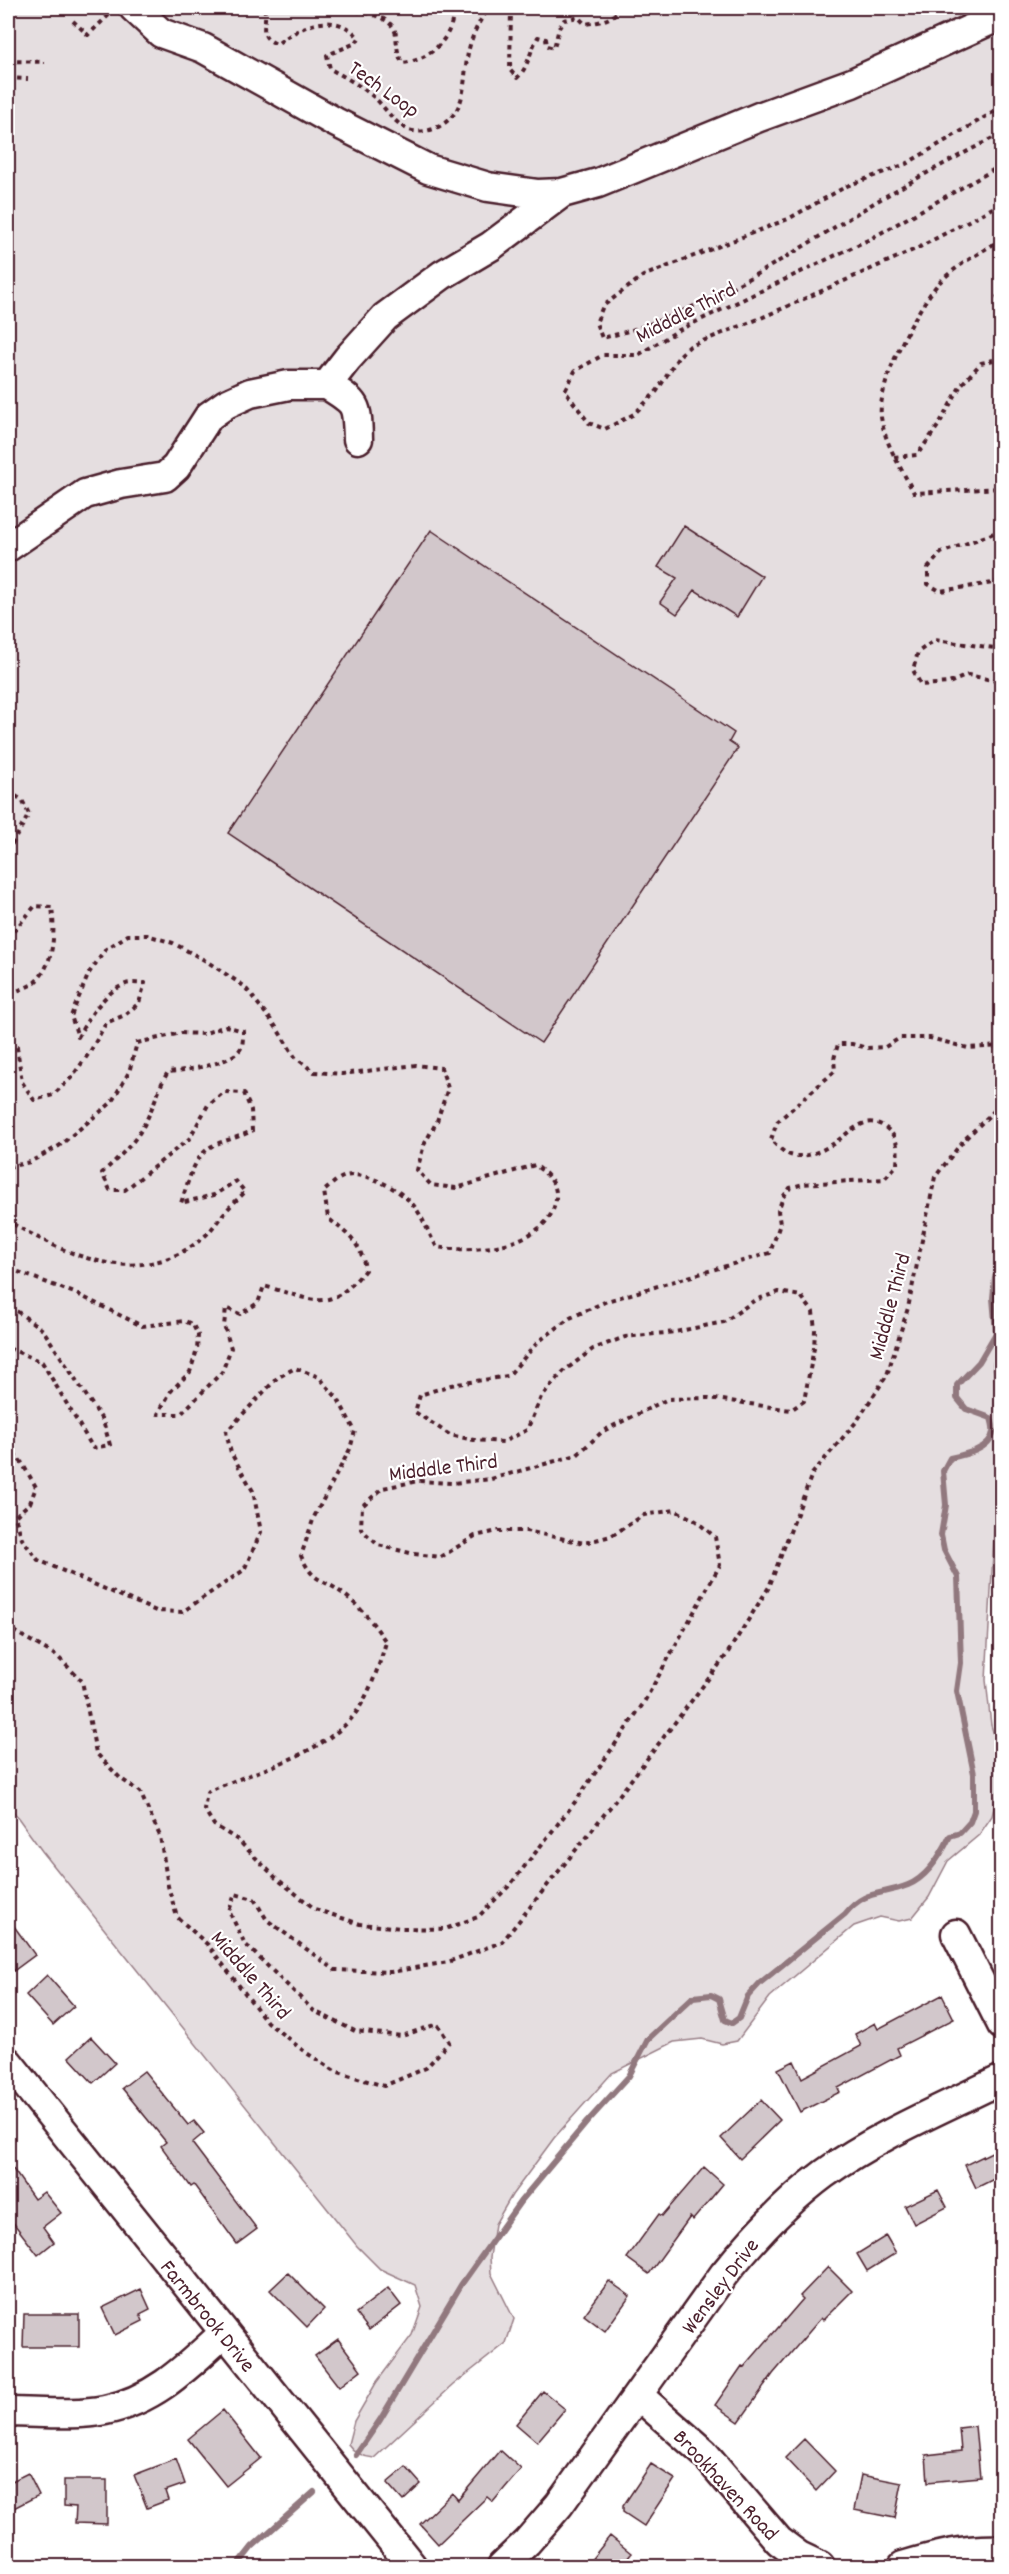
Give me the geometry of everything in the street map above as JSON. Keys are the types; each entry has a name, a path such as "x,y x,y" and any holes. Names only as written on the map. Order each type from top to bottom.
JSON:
{"street":[{"path":"134,8 161,33 210,52 335,122 428,169 513,192 562,193 598,183 759,117 852,83 1002,15"},
{"path":"327,385 385,317 442,275 491,246 562,193"},
{"path":"8,547 85,494 122,483 165,477 176,467 209,416 226,404 250,393 289,385 327,385 351,400 357,414 358,439"},
{"path":"956,1934 1002,2025"},
{"name":"Farmbrook Drive","path":"8,2062 412,2566"},
{"name":"Wensley Drive","path":"502,2566 527,2542 559,2505 724,2274 752,2239 787,2204 824,2174 864,2148 1002,2079"},
{"path":"8,2412 92,2412 132,2402 158,2390 224,2333"},
{"name":"Brookhaven Road","path":"638,2395 704,2453 778,2541 799,2556 820,2566"},
{"path":"903,2566 948,2553 978,2548 1002,2550"}],"path":[{"path":"74,21 88,35 116,8"},
{"name":"Tech Loop","path":"264,8 265,34 269,41 277,44 291,34 320,21 330,22 354,31 359,38 356,43 327,55 330,69 378,100 394,120 411,131 430,131 451,121 460,105 468,53 474,36 490,8"},
{"name":"Tech Loop","path":"348,8 389,22 396,32 396,49 402,63 416,62 432,53 448,31 453,8"},
{"path":"511,8 510,70 517,78 526,69 532,47 538,37 546,39 547,46 555,48 564,20 578,17 585,24 599,22 612,18 621,8"},
{"path":"8,61 45,62"},
{"path":"8,78 28,79"},
{"name":"Midddle Third","path":"1002,107 906,164 847,186 788,219 643,276 603,306 596,323 602,338 632,331 713,297 780,261 877,201 1002,132"},
{"name":"Midddle Third","path":"1002,165 872,238 679,330 638,355 603,355 575,370 565,391 589,423 605,429 634,414 657,392 679,356 690,346 762,318 918,248 1002,203"},
{"path":"1002,239 939,283 902,342 884,385 881,417 894,457 914,493 1002,488"},
{"path":"1002,288 997,294 1002,312"},
{"path":"894,457 917,455 938,426 961,385 981,363 1002,358"},
{"path":"1002,530 941,553 928,568 928,584 940,591 1002,580"},
{"path":"1002,649 935,640 918,652 913,670 921,685 949,683 968,675 1002,682"},
{"path":"8,791 22,800 29,813 8,851"},
{"path":"8,938 35,906 52,907 54,942 46,966 34,983 8,995"},
{"path":"8,1045 17,1047 22,1082 34,1100 52,1095 71,1078 90,1052 106,1023 124,1015 139,1002 145,983 127,984 109,995 88,1019 78,1037 72,1016 89,973 106,949 128,935 147,935 173,944 206,961 244,986 274,1024 295,1057 314,1072 342,1074 416,1065 441,1068 448,1088 437,1120 424,1145 417,1170 431,1185 456,1188 535,1165 552,1178 557,1198 550,1218 534,1234 487,1249 458,1252 437,1247 425,1230 417,1209 385,1184 364,1175 344,1176 324,1191 328,1218 363,1252 365,1270 350,1289 329,1301 308,1299 264,1286 258,1303 240,1314 226,1308 224,1326 231,1348 222,1372 182,1414 158,1414 171,1391 190,1372 197,1350 198,1335 193,1325 185,1321 142,1326 77,1294 8,1268"},
{"path":"8,1167 30,1162 59,1146 111,1102 129,1072 137,1042 181,1033 203,1034 226,1026 243,1031 242,1046 231,1059 191,1070 168,1072 159,1086 145,1123 128,1148 102,1173 110,1190 125,1190 189,1139 208,1106 224,1092 244,1093 251,1110 252,1131 235,1140 212,1146 197,1161 181,1203 214,1195 236,1181 245,1192 226,1210 205,1237 176,1254 140,1266 84,1259 8,1221"},
{"name":"Midddle Third","path":"8,1446 36,1487 30,1503 15,1516 21,1539 38,1560 156,1611 182,1612 244,1570 261,1532 253,1491 231,1453 226,1432 278,1378 295,1368 319,1377 338,1399 355,1431 350,1449 314,1517 301,1557 310,1575 342,1593 371,1620 386,1642 368,1692 346,1725 316,1745 272,1768 232,1780 207,1792 204,1809 214,1825 238,1840 276,1878 315,1909 360,1924 402,1928 445,1929 478,1917 510,1885 575,1803 643,1704 720,1565 715,1537 696,1521 675,1510 644,1515 611,1536 584,1543 526,1531 498,1531 475,1536 441,1557 414,1554 378,1545 361,1529 362,1506 382,1488 418,1481 452,1483 491,1479 577,1455 603,1431 668,1399 709,1398 791,1410 804,1401 814,1348 813,1312 801,1296 779,1292 755,1300 724,1322 675,1332 625,1337 593,1349 564,1371 541,1397 527,1430 503,1442 450,1435 415,1412 420,1395 451,1385 508,1376 538,1342 570,1318 607,1301 770,1253 780,1224 778,1211 783,1197 790,1188 803,1184 884,1179 897,1165 898,1149 894,1135 882,1125 867,1122 851,1129 817,1153 795,1157 782,1151 771,1140 777,1122 835,1071 834,1059 838,1044 852,1044 867,1048 885,1047 900,1038 930,1038 968,1048 1002,1046"},
{"name":"Midddle Third","path":"8,1624 10,1629 57,1656 82,1681 96,1753 120,1778 140,1792 160,1836 168,1886 177,1917 208,1945 267,2022 305,2052 335,2071 384,2086 426,2068 449,2042 438,2024 402,2036 355,2031 314,2011 245,1944 229,1911 235,1894 254,1899 267,1920 335,1970 391,1972 448,1962 502,1942 611,1806 725,1657 769,1587 812,1474 857,1421 886,1375 908,1308 935,1177 963,1141 995,1110 1002,1107"},
{"path":"8,1309 18,1312 43,1329 103,1420 110,1445 93,1448 42,1362 8,1348"}],"shaded area":[{"path":"8,8 1001,8 1002,1324 993,1364 1000,1430 986,1680 1001,1781 992,1816 979,1835 948,1861 929,1897 912,1918 899,1921 880,1917 854,1926 770,1997 737,2041 722,2044 702,2039 674,2042 612,2073 554,2138 512,2195 495,2224 490,2257 491,2273 514,2319 506,2343 453,2385 374,2458 360,2454 348,2444 354,2421 376,2383 412,2335 422,2307 415,2285 380,2269 357,2246 42,1851 8,1804"}],"building":[{"path":"684,526 762,576 737,617 695,590 677,614 660,602 677,578 658,567"},
{"path":"431,530 734,733 729,742 738,748 541,1043 228,833"},
{"path":"8,1918 35,1955 8,1975"},
{"path":"47,1975 74,2006 53,2025 26,1995"},
{"path":"942,1995 954,2019 897,2048 900,2055 838,2088 840,2092 800,2112 778,2069 794,2061 802,2078 861,2046 855,2034 875,2023 878,2029"},
{"path":"91,2037 115,2063 93,2083 69,2057"},
{"path":"144,2071 188,2125 194,2121 204,2133 192,2143 257,2229 237,2244 194,2185 191,2187 161,2146 166,2142 122,2088"},
{"path":"761,2100 780,2120 740,2159 721,2138"},
{"path":"1002,2147 1002,2175 976,2188 965,2165"},
{"path":"8,2162 34,2199 44,2192 61,2213 43,2227 54,2242 38,2255 8,2216"},
{"path":"704,2167 723,2184 693,2220 690,2217 649,2274 627,2258 659,2214 662,2216"},
{"path":"938,2190 947,2207 914,2224 905,2206"},
{"path":"886,2236 896,2253 867,2271 857,2254"},
{"path":"828,2267 852,2291 823,2320 821,2318 773,2374 739,2422 715,2405 742,2366 744,2367 803,2299 800,2296"},
{"path":"288,2273 324,2309 307,2327 270,2290"},
{"path":"609,2281 630,2296 605,2331 584,2315"},
{"path":"388,2288 401,2305 369,2330 356,2313"},
{"path":"141,2289 150,2309 140,2314 143,2321 115,2335 102,2308"},
{"path":"24,2314 79,2314 79,2347 23,2347"},
{"path":"338,2339 361,2370 339,2387 315,2356"},
{"path":"543,2391 565,2409 537,2442 516,2424"},
{"path":"223,2410 261,2458 226,2486 188,2439"},
{"path":"975,2426 980,2477 928,2482 926,2455 961,2451 959,2428"},
{"path":"804,2439 835,2471 816,2491 785,2458"},
{"path":"500,2450 521,2469 493,2502 487,2497 438,2544 420,2524 452,2493 458,2500"},
{"path":"176,2459 185,2484 165,2491 168,2500 147,2508 134,2475"},
{"path":"651,2464 675,2479 644,2526 623,2512 623,2506"},
{"path":"406,2467 421,2484 403,2501 387,2483"},
{"path":"28,2473 39,2495 8,2511 8,2483"},
{"path":"861,2475 902,2483 895,2518 854,2510"},
{"path":"64,2480 107,2480 107,2524 75,2523 76,2507 64,2506"},
{"path":"610,2536 631,2553 621,2566 586,2566"}],"waterway":[{"path":"356,2455 380,2420 461,2285 520,2202 629,2076 648,2039 693,1997 711,1995 719,1999 725,2020 732,2023 739,2018 748,1996 760,1983 859,1900 908,1885 922,1877 938,1858 950,1836 960,1833 970,1822 974,1811 974,1774 957,1691 961,1663 958,1577 944,1550 941,1535 946,1505 943,1471 950,1458 982,1447 991,1438 993,1432 991,1418 966,1409 957,1398 957,1385 979,1362 996,1333 993,1298 995,1277 1002,1263"},
{"path":"237,2566 252,2547 314,2492"}]}
